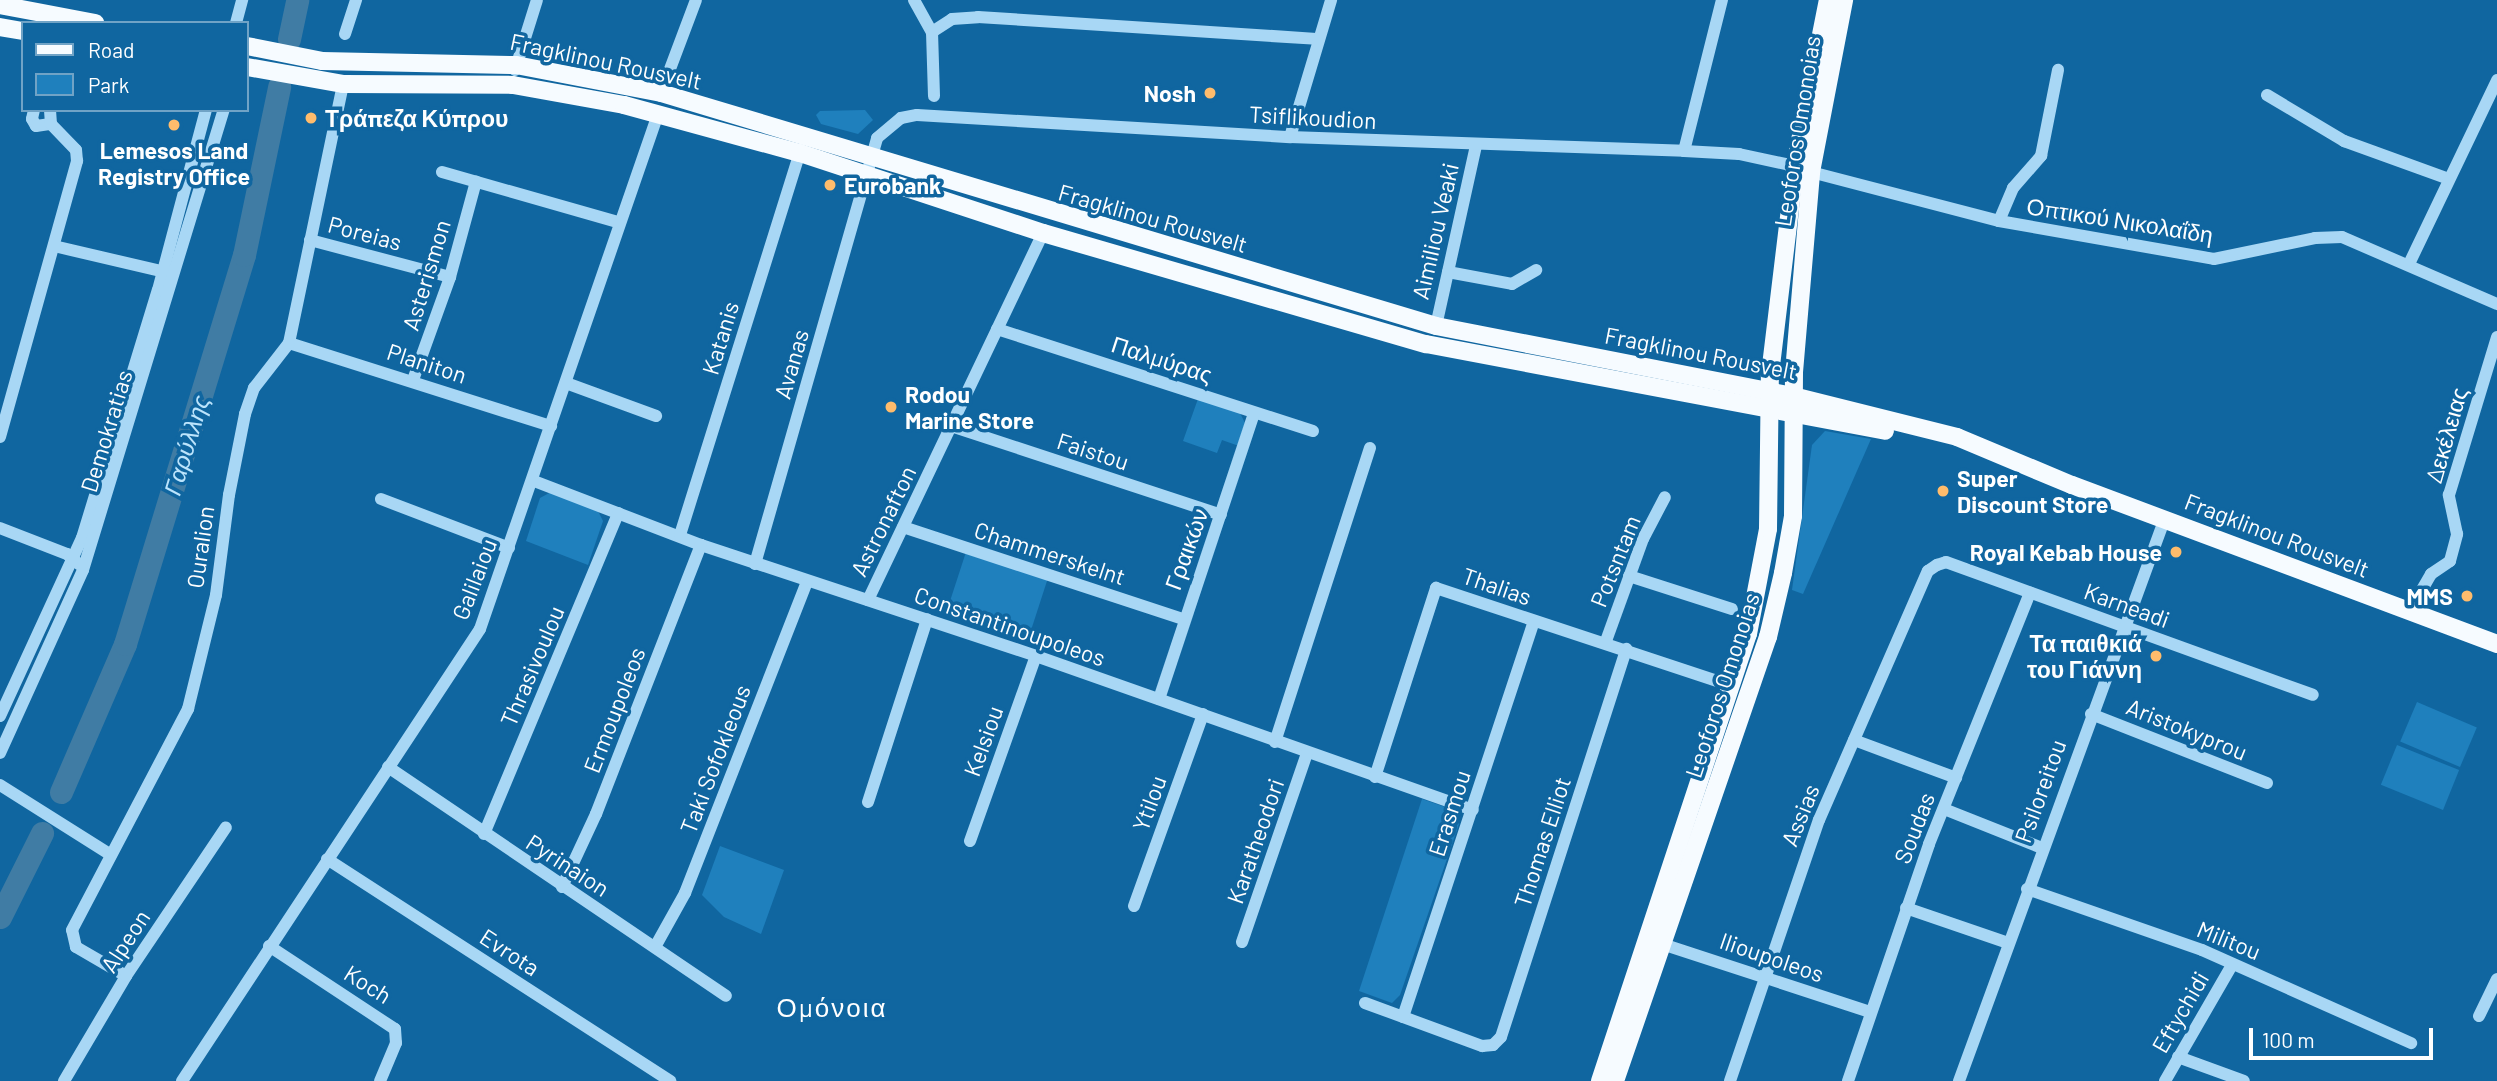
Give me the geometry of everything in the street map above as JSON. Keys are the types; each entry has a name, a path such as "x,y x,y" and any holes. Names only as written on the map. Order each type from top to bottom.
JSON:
{"main road":[{"name":"Leoforos Omonoias","path":"1600,1081 1748,634 1768,529 1769,399 1828,0"},
{"name":"Leoforos Omonoias","path":"1615,1081 1659,943 1768,637 1793,516 1793,404 1803,169 1844,0"},
{"path":"0,5 84,21"},
{"path":"0,27 21,31"},
{"name":"Fragklinou Rousvelt","path":"248,46 322,61 516,65 661,93 872,155 1053,214 1436,326 1793,404 1956,447 2030,475 2039,472 2497,644"},
{"name":"Fragklinou Rousvelt","path":"248,67 343,84 513,85 658,114 800,153 1043,233 1426,344 1769,399"}],"street":[{"path":"237,21 242,0"},
{"path":"345,34 356,0"},
{"path":"513,85 516,65 537,0"},
{"path":"661,93 696,0"},
{"path":"914,0 932,32 934,96"},
{"path":"1290,137 1317,38 1331,0"},
{"path":"1684,151 1723,0"},
{"path":"932,32 952,19 978,17 1317,38"},
{"path":"1999,221 2013,188 2041,156 2058,70"},
{"path":"2409,264 2446,178 2497,80"},
{"name":"Ouralion","path":"126,976 71,941 111,855 188,709 216,595 229,495 245,414 254,388 289,343 343,84"},
{"path":"2267,95 2344,141 2446,178"},
{"path":"34,112 32,119 36,126 51,124"},
{"path":"0,437 78,155 51,124 50,112"},
{"name":"Demokratias","path":"0,716 74,558 162,272 205,112"},
{"name":"Demokratias","path":"0,753 83,570 223,112"},
{"name":"Galilaiou","path":"182,1081 480,629 534,481 618,222 658,114"},
{"name":"Tsiflikoudion","path":"867,176 872,155 887,125 916,114 1290,137 1739,154 1803,169"},
{"name":"Aimiliou Veaki","path":"1436,326 1476,146"},
{"name":"Katanis","path":"680,536 800,153"},
{"name":"Οπτικού Νικολαΐδη","path":"1803,169 1999,221 2214,259 2315,238 2342,237 2497,304"},
{"path":"442,172 618,222"},
{"name":"Avanas","path":"755,564 867,176"},
{"name":"Asterismon","path":"413,380 450,277 475,181"},
{"name":"Astronafton","path":"868,600 1043,233"},
{"name":"Poreias","path":"310,240 450,277"},
{"path":"54,246 162,272 177,269"},
{"path":"1448,272 1512,284 1536,270"},
{"name":"Παλμύρας","path":"997,329 1313,431"},
{"name":"Δεκέλειας","path":"2409,612 2431,574 2450,561 2458,534 2449,495 2497,337"},
{"name":"Planiton","path":"289,343 413,380 551,426"},
{"path":"566,383 656,416"},
{"name":"Γραικών","path":"1159,699 1183,619 1254,413"},
{"name":"Faistou","path":"951,426 1221,515"},
{"path":"1275,741 1370,448"},
{"name":"Constantinoupoleos","path":"534,481 755,564 1036,656 1472,810"},
{"name":"Potsntam","path":"1606,641 1629,576 1665,497"},
{"path":"381,499 509,548"},
{"name":"Thrasivoulou","path":"484,834 618,513"},
{"name":"Psiloreitou","path":"1959,1081 2091,714 2127,625 2165,518"},
{"name":"Chammerskelnt","path":"903,527 1183,619"},
{"path":"0,528 74,558 83,570"},
{"name":"Ermoupoleos","path":"562,887 596,814 701,545"},
{"name":"Karneadi","path":"1928,571 1946,562 2127,625 2313,695"},
{"name":"Assias","path":"1730,1081 1763,976 1819,820 1928,571"},
{"path":"1629,576 1732,609"},
{"name":"Taki Sofokleous","path":"654,947 685,893 807,582"},
{"name":"Thalias","path":"1375,777 1436,588 1534,621 1606,641 1732,686"},
{"name":"Soudas","path":"1848,1081 1906,908 2030,593"},
{"path":"868,802 927,620"},
{"name":"Erasmou","path":"1403,1017 1534,621"},
{"name":"Thomas Elliot","path":"1403,1017 1482,1046 1493,1045 1502,1037 1626,649"},
{"name":"Kelsiou","path":"970,841 1036,656"},
{"name":"Ytilou","path":"1134,906 1203,714"},
{"name":"Aristokyprou","path":"2091,714 2267,783"},
{"path":"1854,740 1956,778"},
{"name":"Karatheodori","path":"1242,942 1307,753"},
{"name":"Pyrinaion","path":"388,767 726,996"},
{"path":"0,785 111,855"},
{"path":"1944,809 2042,848"},
{"name":"Alpeon","path":"64,1081 126,976 226,827"},
{"name":"Evrota","path":"327,859 670,1081"},
{"name":"Militou","path":"2027,889 2232,965 2411,1043"},
{"path":"1906,908 2008,943"},
{"name":"Ilioupoleos","path":"1659,943 1870,1012"},
{"name":"Koch","path":"269,946 395,1029 396,1043 380,1081"},
{"name":"Eftychidi","path":"2165,1081 2232,965"},
{"path":"2479,1016 2497,979"},
{"path":"1365,1003 1403,1017"},
{"path":"2178,1057 2244,1081"}],"green space":[{"path":"865,110 873,120 858,134 821,124 816,115 820,111"},
{"path":"1199,396 1240,413 1246,425 1239,446 1222,440 1217,453 1183,441"},
{"path":"1825,431 1871,439 1803,594 1792,590 1812,445"},
{"path":"551,492 597,509 603,521 588,565 526,541 540,498"},
{"path":"966,552 1048,579 1028,639 946,613"},
{"path":"2417,702 2477,727 2460,767 2400,742"},
{"path":"2397,745 2459,770 2443,810 2381,785"},
{"path":"1422,799 1451,809 1459,824 1400,995 1392,1003 1359,991"},
{"path":"720,846 784,870 761,934 724,917 702,895"}],"waterway":[{"name":"Γαρύλλης","path":"289,39 297,0"},
{"name":"Γαρύλλης","path":"61,792 125,644 244,255 279,87"},
{"name":"Γαρύλλης","path":"0,917 42,833"}],"place":[{"name":"Nosh","path":"1210,93"},
{"name":"Τράπεζα Κύπρου","path":"311,118"},
{"name":"Lemesos Land Registry Office","path":"174,125"},
{"name":"Eurobank","path":"830,185"},
{"name":"Rodou Marine Store","path":"891,407"},
{"name":"Super Discount Store","path":"1943,491"},
{"name":"Royal Kebab House","path":"2176,552"},
{"name":"MMS","path":"2467,596"},
{"name":"Τα παιθκιά του Γιάννη","path":"2156,656"}],"district":[{"name":"Ομόνοια","path":"832,1007"}]}
